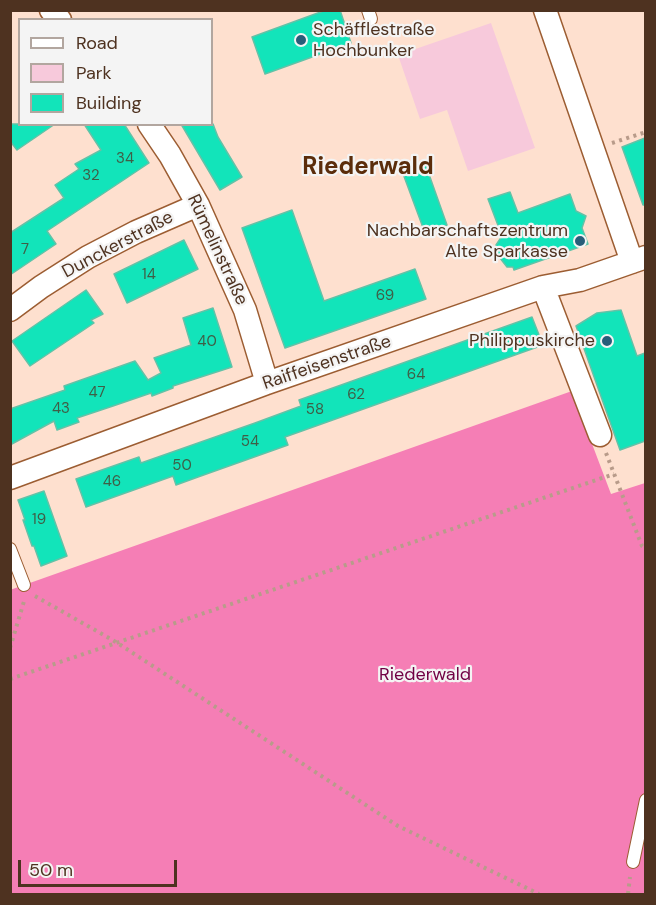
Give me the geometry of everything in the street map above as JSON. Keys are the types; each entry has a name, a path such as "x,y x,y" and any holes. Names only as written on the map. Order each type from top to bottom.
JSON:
{"street":[{"path":"545,10 594,150 639,259"},
{"name":"Rümelinstraße","path":"150,126 170,155 198,205 245,310 267,383"},
{"name":"Dunckerstraße","path":"10,310 88,257 136,232 198,205"},
{"name":"Raiffeisenstraße","path":"10,478 267,383 543,287 579,280 639,259"},
{"path":"543,287 600,435"}],"lane":[{"path":"10,549 24,585"},
{"path":"633,862 645,800"}],"path":[{"path":"594,150 645,132"},
{"path":"600,435 645,549"},
{"path":"10,679 614,474"},
{"path":"10,648 27,591 116,642 398,826 539,894"}],"green space":[{"path":"491,23 535,148 468,171 447,110 420,119 398,55"},
{"name":"Riederwald","path":"572,391 611,494 645,483 645,894 11,894 10,590"}],"building":[{"name":"Schäfflestraße Hochbunker","path":"326,10 340,10 351,43 265,74 252,37"},
{"path":"10,124 52,126 17,150 10,141"},
{"path":"213,124 218,137 242,177 220,190 182,126 213,126"},
{"path":"85,126 125,126 149,163 47,231 56,244 10,275 10,233 64,198 55,185 79,169 75,164 101,150"},
{"path":"645,138 645,205 643,205 622,147"},
{"path":"425,163 447,225 425,233 402,171"},
{"path":"510,192 518,213 570,194 576,211 586,216 582,228 588,244 514,270 513,267 507,267 496,253 496,245 502,236 488,199"},
{"path":"292,210 324,301 415,269 426,299 285,348 242,228"},
{"path":"184,240 198,269 127,303 114,274"},
{"path":"86,290 103,314 91,320 94,323 30,366 12,341"},
{"path":"213,308 232,367 173,386 173,388 152,396 151,393 77,418 79,422 57,430 54,421 10,445 10,409 65,390 64,386 135,361 148,380 161,373 154,358 191,345 183,318"},
{"name":"Philippuskirche","path":"621,310 637,356 645,353 645,441 620,450 576,326 597,313"},
{"path":"532,317 543,345 285,437 288,445 176,485 173,476 86,507 76,479 139,457 141,463 255,423 301,406 299,400"},
{"path":"44,491 67,556 41,566 34,546 32,546 18,500"}],"place":[{"name":"Schäfflestraße Hochbunker","path":"301,40"},
{"name":"Nachbarschaftszentrum Alte Sparkasse","path":"580,241"},
{"name":"Philippuskirche","path":"607,341"}],"district":[{"name":"Riederwald","path":"368,168"}]}
